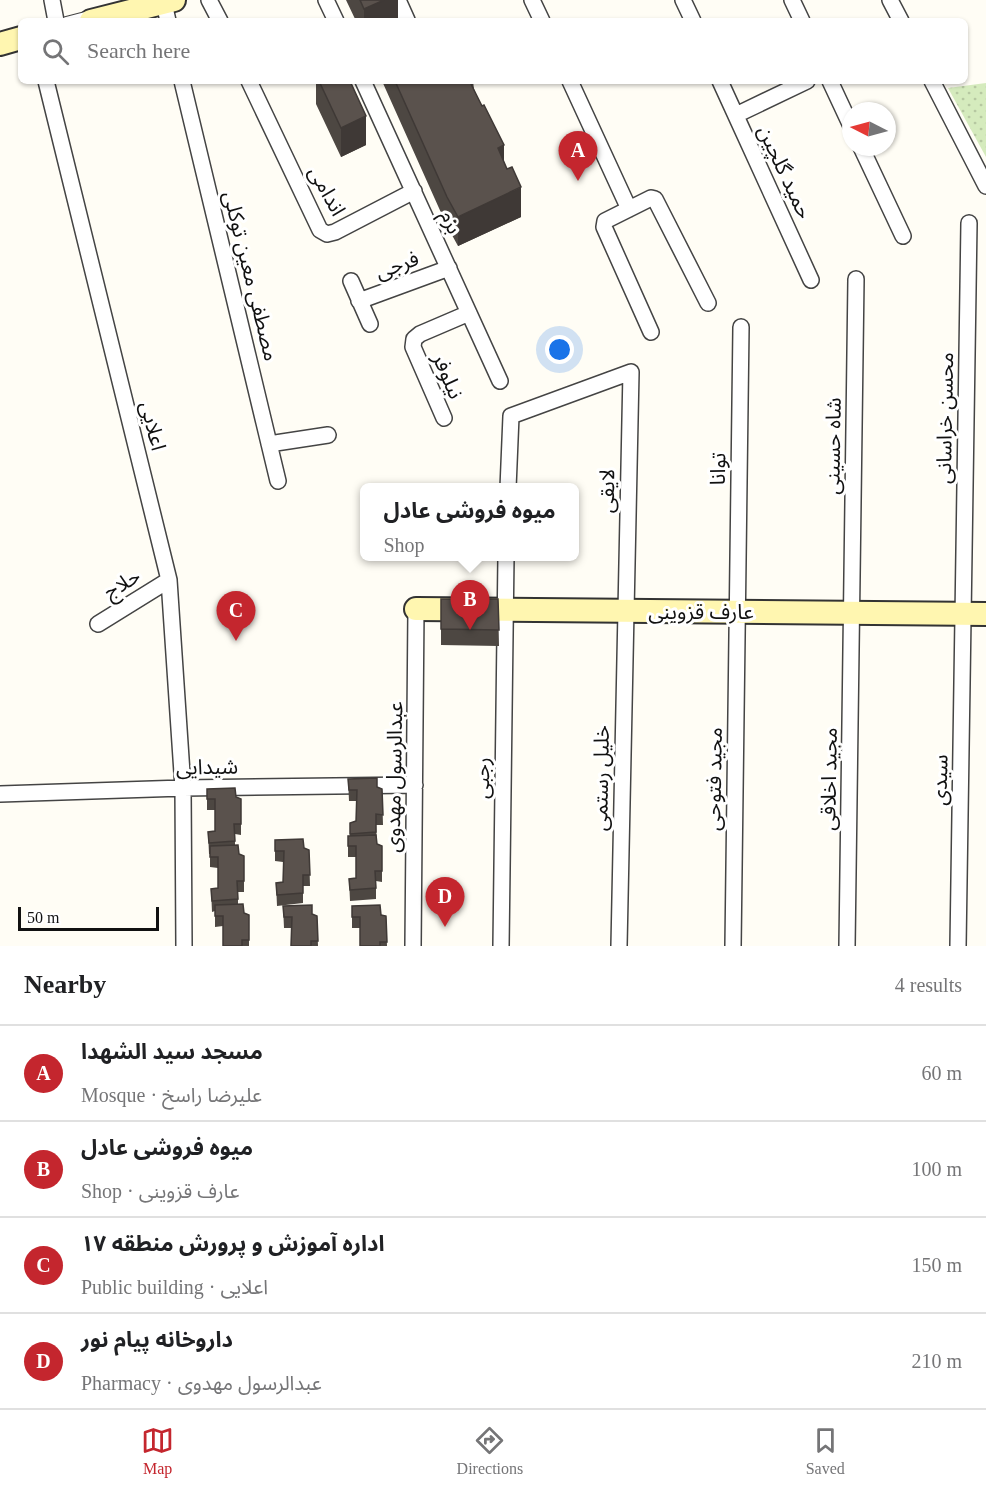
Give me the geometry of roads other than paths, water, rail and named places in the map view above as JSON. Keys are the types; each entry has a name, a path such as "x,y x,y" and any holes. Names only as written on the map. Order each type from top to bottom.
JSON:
{"street":[{"path":"52,0 55,18"},
{"path":"209,0 218,18"},
{"path":"326,0 335,18"},
{"path":"398,0 406,18"},
{"path":"532,0 541,18"},
{"path":"683,0 692,18"},
{"path":"792,0 801,18"},
{"path":"890,0 899,18"},
{"path":"106,18 164,6"},
{"path":"0,44 18,40"},
{"name":"اعلایی","path":"47,84 169,579 183,788 184,946"},
{"name":"مصطفی معین توکلی","path":"183,84 278,481"},
{"name":"اندامی","path":"250,84 320,230 327,234 334,232 414,191"},
{"name":"بزم","path":"364,84 500,381"},
{"path":"571,84 629,208"},
{"name":"حمید گلچین","path":"721,84 811,280"},
{"path":"736,115 801,84"},
{"path":"831,84 842,107"},
{"path":"934,84 986,186"},
{"path":"865,156 903,236"},
{"path":"651,332 604,227 605,221 629,208 651,198 658,201 708,303"},
{"name":"محسن خراسانی","path":"963,614 969,223"},
{"name":"فرجی","path":"359,301 449,268"},
{"name":"شاه حسینی","path":"852,613 856,279"},
{"path":"351,281 370,324"},
{"name":"نیلوفر","path":"444,418 413,347 414,339 420,334 469,313"},
{"name":"توانا","path":"738,612 741,327"},
{"name":"لایقی","path":"508,483 511,416 631,372 626,611"},
{"path":"269,444 328,435"},
{"name":"رجبی","path":"501,946 506,561"},
{"name":"حلاج","path":"98,624 169,579"},
{"name":"عارف قزوینی","path":"416,609 986,614"},
{"name":"عبدالرسول مهدوی","path":"413,946 416,609"},
{"name":"خلیل رستمی","path":"619,946 626,611"},
{"name":"مجید فتوحی","path":"733,946 738,612"},
{"name":"مجید اخلاقی","path":"848,946 852,613"},
{"name":"سیدی","path":"958,946 963,614"},
{"name":"شیدایی","path":"0,794 183,788 415,785"}],"lane":[{"path":"86,18 164,6"},
{"path":"0,37 18,33"}],"place":[{"name":"مسجد سید الشهدا","path":"578,181"},
{"name":"میوه فروشی عادل","path":"470,630"},
{"name":"اداره آموزش و پرورش منطقه ۱۷","path":"236,641"},
{"name":"داروخانه پیام نور","path":"445,927"}]}
